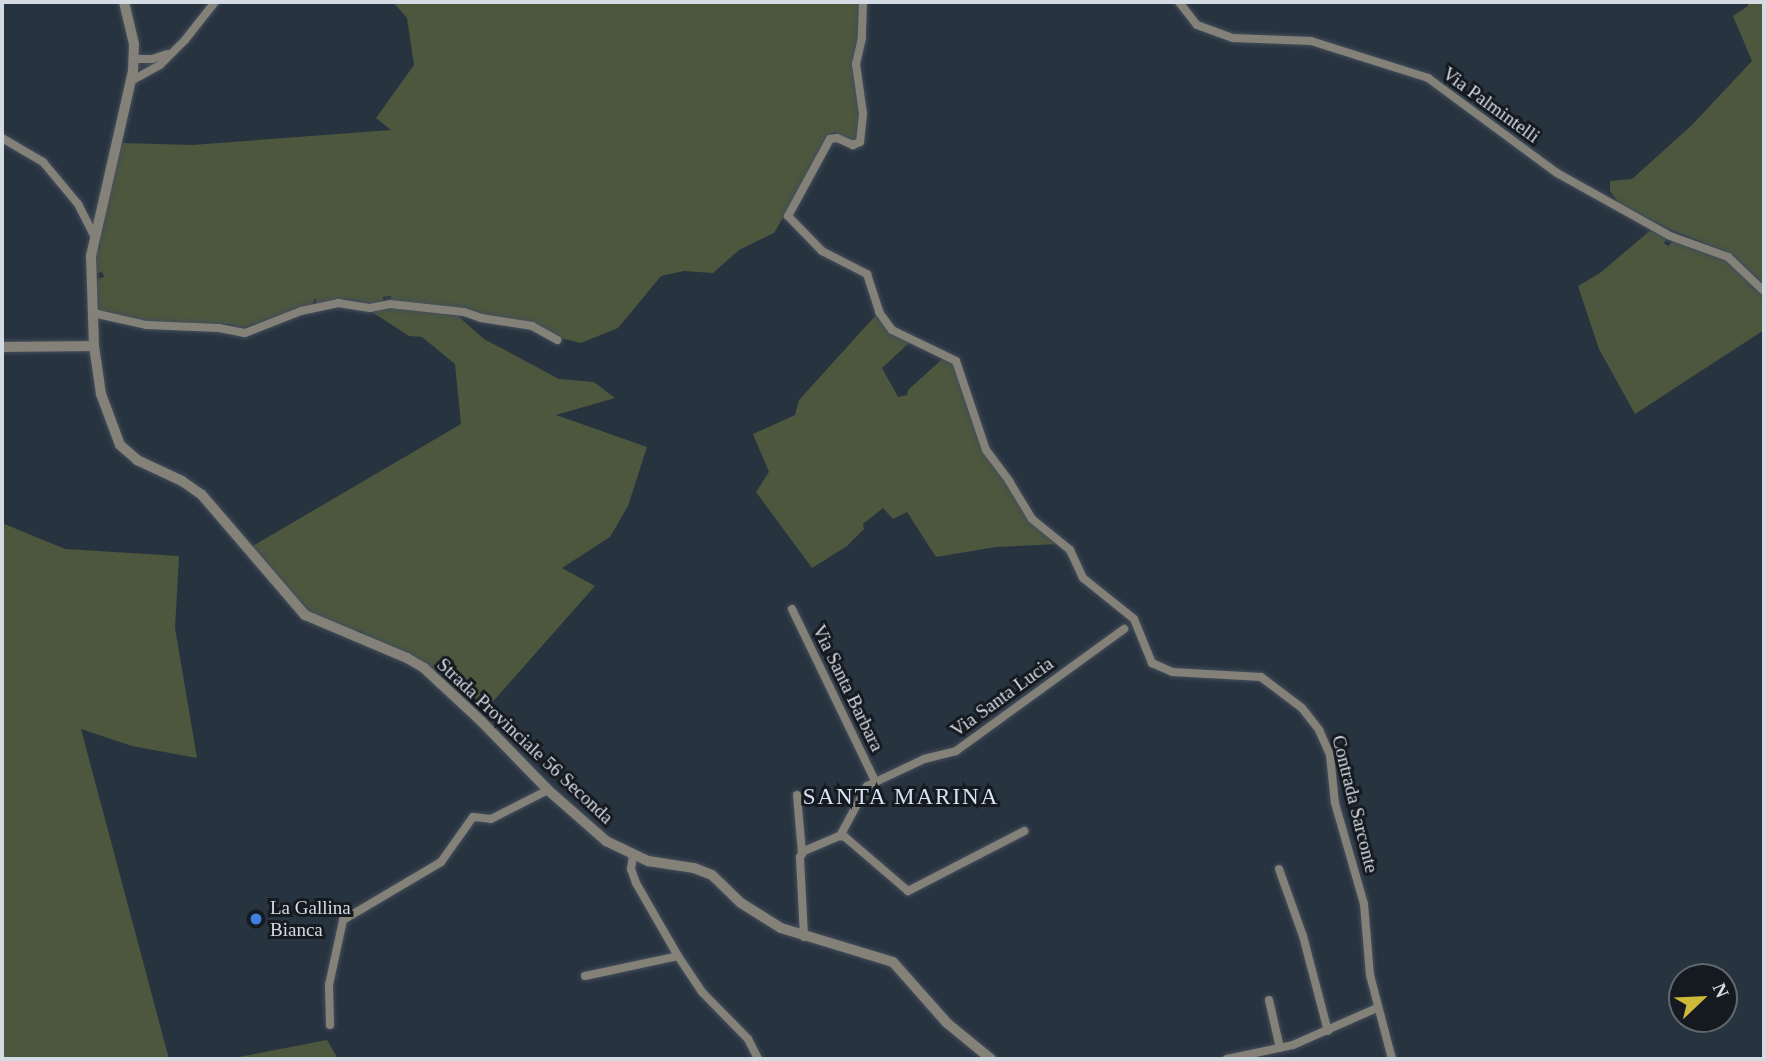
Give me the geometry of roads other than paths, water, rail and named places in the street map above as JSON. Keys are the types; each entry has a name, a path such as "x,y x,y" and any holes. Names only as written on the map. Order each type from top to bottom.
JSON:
{"street":[{"name":"Strada Provinciale 56 Seconda","path":"124,2 135,59 91,256 94,346 101,394 108,421 128,454 183,481 202,495 305,615 407,658 424,668 481,720 548,790 590,829 633,856 705,871 753,912 804,937 893,962 947,1023 991,1059"},
{"path":"131,81 150,73 173,51 215,2"},
{"name":"Contrada Sarconte","path":"863,2 861,43 856,64 863,114 860,142 853,145 837,138 830,139 788,216 821,251 867,274 879,312 892,330 956,361 986,450 1032,519 1070,550 1083,578 1134,619 1152,663 1172,672 1261,677 1302,708 1319,730 1330,755 1338,816 1364,904 1370,975 1392,1059"},
{"name":"Via Palmintelli","path":"1179,2 1197,25 1233,38 1311,41 1428,78 1557,173 1670,236 1728,257 1764,291"},
{"path":"135,59 152,59 173,51"},
{"path":"2,138 43,162 78,204 94,236"},
{"path":"93,313 146,325 219,328 245,333 301,311 338,303 370,308 390,304 464,312 481,318 522,324 539,328 557,340"},
{"path":"2,347 94,346"},
{"name":"Via Santa Barbara","path":"792,609 875,780"},
{"name":"Via Santa Lucia","path":"875,780 924,759 956,751 1124,629"},
{"path":"802,853 840,836 867,786 875,780"},
{"path":"330,1025 329,985 343,920 442,862 473,817 491,818 548,790"},
{"path":"797,795 802,853 804,937"},
{"path":"840,836 845,837 908,891 1024,831"},
{"path":"633,856 631,869 636,883 678,956 702,992 748,1039 758,1059"},
{"path":"1279,869 1303,936 1328,1031"},
{"path":"585,976 678,956"},
{"path":"1269,1000 1280,1048"},
{"path":"1227,1059 1280,1048 1328,1031 1377,1009"}],"place":[{"name":"La Gallina Bianca","path":"256,919"}],"district":[{"name":"SANTA MARINA","path":"901,797"}]}
